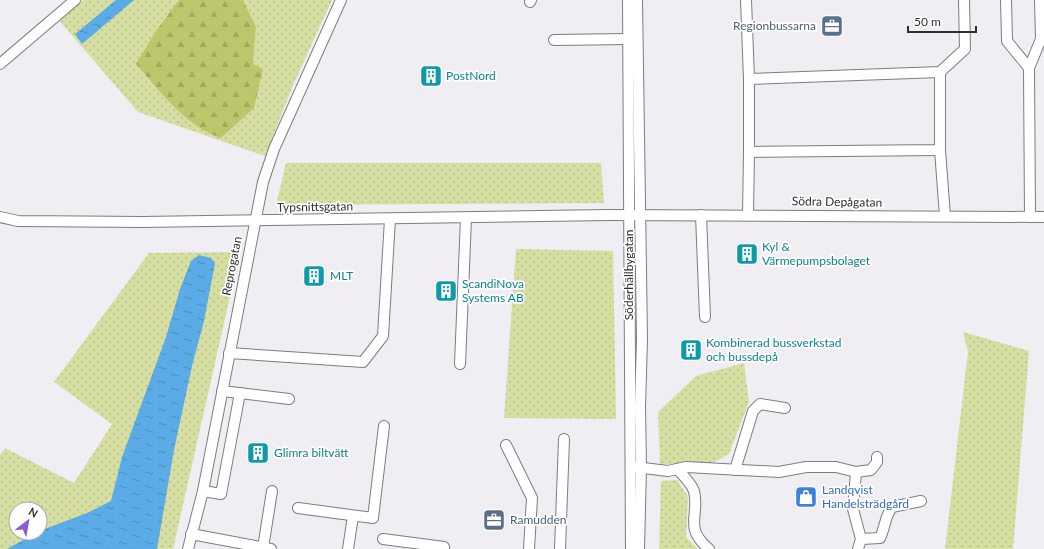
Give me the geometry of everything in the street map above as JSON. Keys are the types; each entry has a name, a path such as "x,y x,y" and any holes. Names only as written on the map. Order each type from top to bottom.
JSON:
{"street":[{"path":"0,64 75,0"},
{"name":"Reprogatan","path":"188,549 203,491 254,221 263,182 274,149 341,0"},
{"name":"Söderhällbygatan","path":"628,0 630,215 639,549"},
{"name":"Söderhällbygatan","path":"631,549 636,467 642,215 637,0"},
{"path":"746,0 749,79 748,215"},
{"path":"749,79 940,72 965,49 964,0"},
{"path":"1006,0 1007,41 1030,68"},
{"path":"1030,217 1030,68 1041,39 1040,0"},
{"path":"554,40 628,38"},
{"path":"940,72 940,150 945,216"},
{"path":"749,152 940,150"},
{"name":"Typsnittsgatan","path":"0,217 18,221 77,222 254,221 630,215"},
{"name":"Södra Depågatan","path":"630,215 1044,217"},
{"path":"700,215 705,318"},
{"path":"460,364 466,218"},
{"path":"229,353 363,362 383,336 390,219"},
{"path":"222,391 289,399"},
{"path":"203,491 221,494 240,393"},
{"path":"734,470 753,411 760,404 785,408"},
{"path":"298,508 373,518 384,426"},
{"path":"560,549 564,439"},
{"path":"506,445 532,498 529,549"},
{"path":"636,467 668,471 686,467 779,472 806,467 829,467 856,472 871,470 877,462 877,457"},
{"path":"677,469 694,490 695,503 693,525 699,541 705,547"},
{"path":"856,472 853,509 860,544 880,538 885,528 887,514 892,507 921,501"},
{"path":"191,534 267,548 272,491"},
{"path":"348,549 353,516"},
{"path":"383,539 423,547 444,547"}],"green space":[{"path":"84,0 179,0 177,1 253,64 256,27 243,0 332,0 294,83 265,156 138,112 58,19"},
{"path":"179,0 243,0 256,27 253,64 263,69 254,108 221,138 196,125 174,107 136,64 156,31"},
{"path":"286,163 601,163 604,203 276,205"},
{"path":"516,249 613,251 616,419 504,418"},
{"path":"240,252 173,549 0,549 0,455 5,448 74,483 112,424 54,382 149,253"},
{"path":"963,332 1029,351 1013,549 945,549 968,352"},
{"path":"744,363 749,402 729,454 712,463 660,464 658,412 696,376"},
{"path":"677,480 688,497 686,537 697,549 659,549 661,481"}],"water":[{"path":"116,0 134,0 82,44 75,34"},
{"path":"199,255 211,258 215,263 204,321 192,366 174,450 157,549 7,549 22,541 48,541 48,528 87,513 111,501 122,457 166,337 180,289 191,261"}],"place":[{"name":"Regionbussarna","path":"832,26"},
{"name":"PostNord","path":"431,76"},
{"name":"Kyl & Värmepumpsbolaget","path":"747,254"},
{"name":"MLT","path":"314,276"},
{"name":"ScandiNova Systems AB","path":"446,291"},
{"name":"Kombinerad bussverkstad och bussdepå","path":"691,350"},
{"name":"Glimra biltvätt","path":"258,453"},
{"name":"Landqvist Handelsträdgård","path":"806,497"},
{"name":"Ramudden","path":"494,520"}]}
